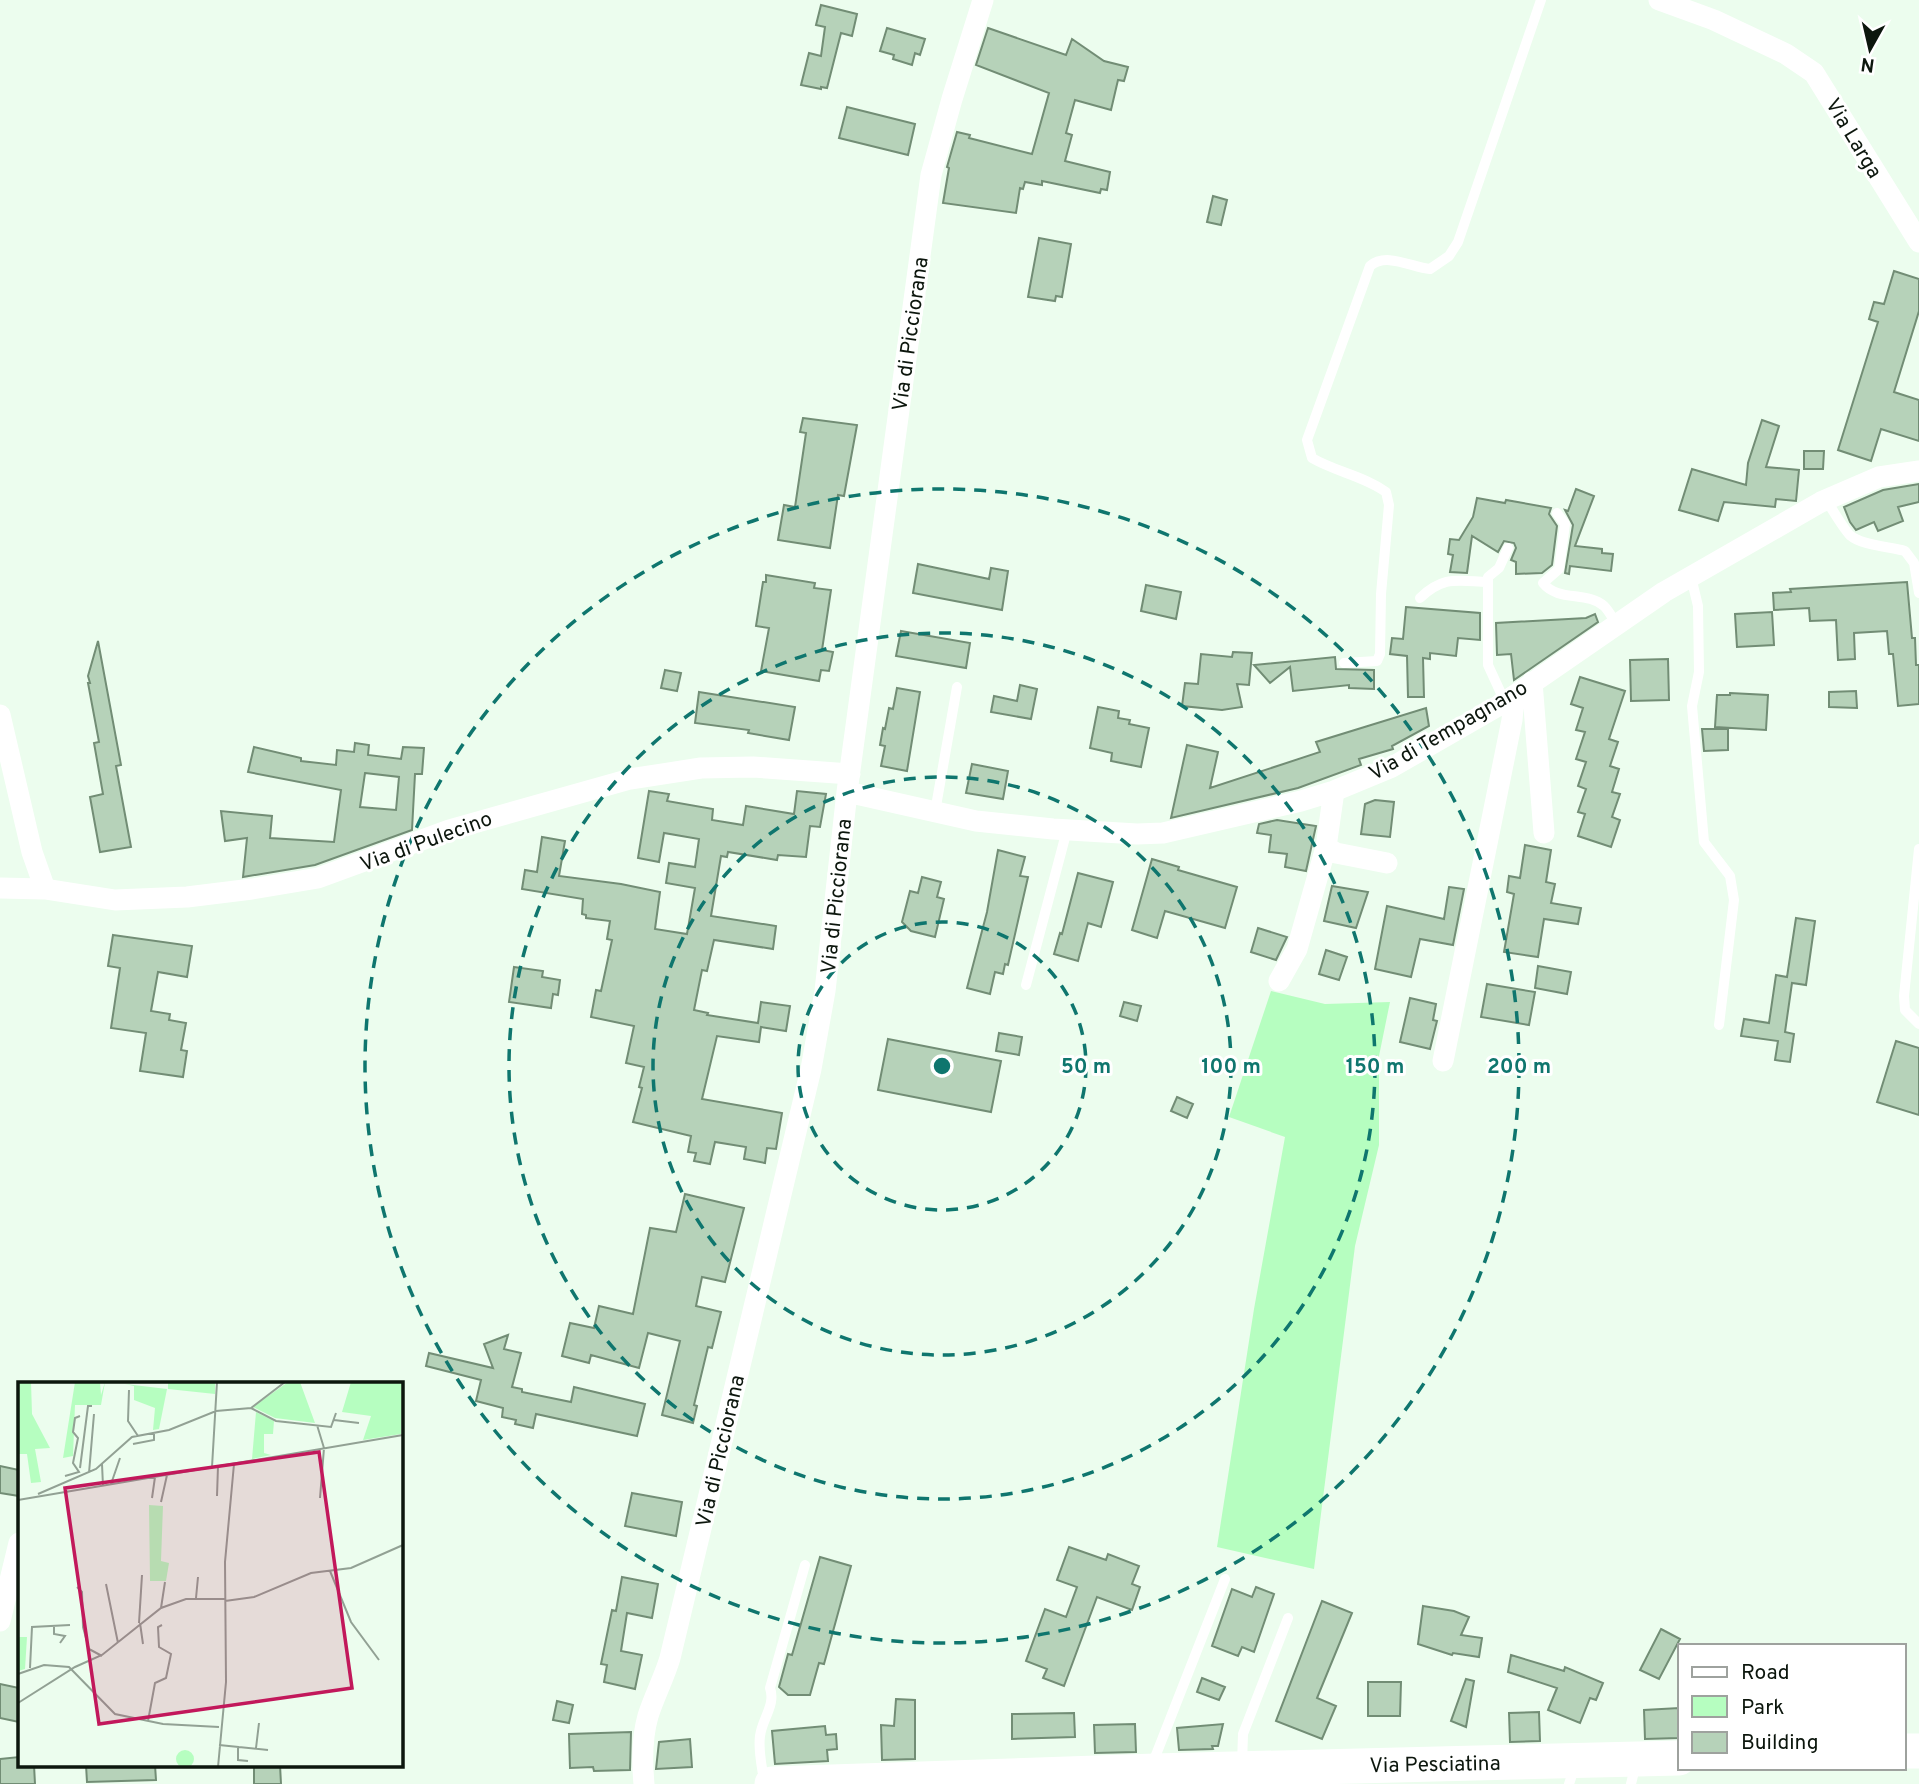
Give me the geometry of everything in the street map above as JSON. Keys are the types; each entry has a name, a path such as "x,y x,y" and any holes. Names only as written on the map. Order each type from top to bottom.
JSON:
{"main road":[{"name":"Via Pesciatina","path":"772,1784 1242,1769 1634,1771 1678,1758"}],"street":[{"name":"Via di Picciorana","path":"644,1784 642,1766 648,1717 670,1658 811,1069 825,991 848,783 931,175 951,99 983,0"},
{"name":"Via Larga","path":"1659,0 1726,26 1786,54 1814,73 1919,242"},
{"name":"Via di Tempagnano","path":"848,783 935,812 976,821 1067,830 1163,833 1301,801 1334,791 1392,767 1509,699 1617,624 1691,577 1826,500 1879,477 1919,471"},
{"path":"1532,682 1544,833"},
{"path":"1443,1061 1510,734 1509,699"},
{"path":"0,715 32,852 45,889"},
{"name":"Via di Pulecino","path":"0,888 45,889 116,900 187,897 318,878 449,830 630,779 701,768 753,768 848,783"},
{"path":"1279,981 1297,949 1326,847 1334,791"},
{"path":"1326,847 1336,853 1387,863"},
{"path":"0,1621 18,1547"}],"lane":[{"path":"1345,663 1377,661 1380,654 1381,594 1389,505 1386,492 1374,484 1312,458 1307,440 1370,266 1376,261 1390,259 1430,270 1449,256 1458,242 1541,0"},
{"path":"1826,500 1842,521 1848,535 1858,541 1905,551 1914,563 1919,593"},
{"path":"1557,513 1565,524 1561,561 1559,569 1543,583 1557,593 1603,605 1617,624"},
{"path":"1508,548 1499,568 1488,577 1488,664 1509,699"},
{"path":"1691,577 1698,606 1699,673 1692,706 1704,842 1730,876 1734,900 1719,1025"},
{"path":"1420,598 1433,586 1447,581 1488,582"},
{"path":"935,812 957,687"},
{"path":"1026,985 1067,830"},
{"path":"1919,849 1904,996 1905,1010 1919,1024"},
{"path":"765,1784 759,1751 760,1737 764,1717 773,1696 770,1688 805,1565"},
{"path":"1150,1771 1225,1579"},
{"path":"1242,1769 1243,1734 1288,1618"}],"green space":[{"path":"1271,991 1325,1004 1390,1002 1379,1056 1379,1145 1355,1246 1314,1569 1217,1547 1254,1309 1285,1137 1229,1117"}],"building":[{"path":"821,5 857,14 852,36 841,33 827,88 821,89 801,85 809,53 821,56 825,27 816,25"},
{"path":"887,28 925,39 920,55 915,53 912,65 893,59 894,55 880,51"},
{"path":"988,28 1066,55 1072,39 1104,61 1128,67 1124,81 1118,80 1111,110 1075,100 1066,133 1072,135 1065,161 1110,172 1107,190 1101,189 1100,193 1042,181 1042,185 1025,182 1023,189 1020,188 1016,213 943,203 947,167 957,132 970,135 969,138 1032,154 1049,93 976,65"},
{"path":"847,107 915,124 908,155 839,138"},
{"path":"1213,196 1227,200 1221,225 1207,222"},
{"path":"1039,238 1071,244 1062,297 1056,296 1055,301 1028,297"},
{"path":"1894,271 1919,279 1919,311 1894,392 1919,400 1919,441 1881,429 1871,461 1838,450 1878,322 1869,319 1874,302 1884,304"},
{"path":"803,418 857,425 844,496 838,495 830,548 778,540 784,505 795,507 806,433 800,432"},
{"path":"1762,420 1779,426 1766,467 1799,470 1796,501 1776,499 1775,507 1724,502 1718,521 1679,510 1692,469 1746,485 1748,463"},
{"path":"1804,451 1824,451 1823,469 1804,469"},
{"path":"1919,484 1919,502 1898,507 1903,521 1878,531 1874,522 1856,530 1850,522 1844,507 1883,490"},
{"path":"1576,489 1594,496 1575,546 1602,549 1602,553 1613,554 1611,571 1570,566 1569,574 1565,573 1573,525 1565,510 1568,511"},
{"path":"1477,498 1551,508 1549,514 1557,526 1552,565 1542,573 1516,574 1516,562 1511,560 1516,548 1514,543 1504,541 1498,552 1472,536 1467,573 1450,572 1453,555 1448,554 1450,539 1459,540 1473,517"},
{"path":"918,564 989,579 991,568 1008,571 1002,610 913,593"},
{"path":"766,575 815,583 814,588 831,590 822,650 833,652 829,671 821,670 819,681 761,671 769,628 756,626"},
{"path":"1907,582 1912,638 1915,638 1916,665 1919,665 1919,704 1898,706 1893,654 1889,654 1887,631 1854,633 1855,659 1838,660 1836,620 1810,621 1809,608 1774,610 1773,593 1791,592 1790,589"},
{"path":"1146,585 1181,592 1176,619 1141,611"},
{"path":"1406,607 1480,613 1480,640 1458,638 1456,656 1430,653 1430,659 1423,658 1424,697 1408,697 1407,656 1390,654 1392,638 1403,639"},
{"path":"1772,612 1774,645 1737,647 1735,614"},
{"path":"1595,614 1598,622 1514,680 1511,654 1497,655 1496,623 1586,618"},
{"path":"901,631 970,643 966,668 896,656"},
{"path":"98,641 121,765 116,766 131,847 100,852 90,797 103,794 94,743 99,742 88,683"},
{"path":"1233,652 1252,653 1249,685 1237,684 1242,707 1222,710 1182,706 1185,683 1198,684 1201,654 1232,657"},
{"path":"1335,657 1336,669 1374,670 1374,689 1349,688 1349,685 1293,691 1290,667 1270,683 1254,665"},
{"path":"1668,659 1669,700 1631,701 1630,660"},
{"path":"665,670 681,673 677,691 661,688"},
{"path":"1580,677 1625,691 1609,739 1618,742 1610,766 1619,769 1612,792 1620,794 1612,817 1620,820 1611,847 1578,836 1585,814 1578,812 1586,789 1578,786 1586,762 1576,759 1585,732 1576,730 1583,708 1571,704"},
{"path":"1020,685 1037,689 1031,719 991,712 994,696 1017,701"},
{"path":"897,688 920,692 907,771 881,766 885,746 880,745 883,728 885,729 889,708 893,709"},
{"path":"1856,691 1857,708 1829,707 1829,692"},
{"path":"699,692 795,707 789,740 748,733 749,730 695,723"},
{"path":"1717,695 1768,695 1766,730 1715,727"},
{"path":"1098,707 1119,711 1118,718 1130,720 1129,724 1149,728 1141,767 1111,761 1112,753 1090,748"},
{"path":"1426,708 1429,726 1392,746 1393,749 1359,759 1361,765 1298,788 1171,818 1187,745 1218,752 1210,788 1320,752 1316,742"},
{"path":"1702,729 1728,729 1728,750 1704,751"},
{"path":"355,743 369,745 368,755 401,759 403,747 424,748 422,774 415,774 412,830 315,865 243,877 247,838 225,841 221,811 272,816 270,838 334,842 341,790 248,772 254,747 301,758 301,761 336,765 337,750 354,752","holes":["365,773 399,777 396,810 360,807"]},
{"path":"972,764 1008,771 1003,799 966,793"},
{"path":"649,791 669,794 667,801 713,809 712,820 743,825 746,806 794,814 797,791 826,794 820,827 810,826 806,857 778,855 777,860 728,852 727,857 721,856 711,916 776,926 773,949 714,940 707,971 702,970 694,1010 708,1013 707,1015 758,1023 761,1002 790,1006 786,1031 761,1027 759,1042 717,1036 702,1099 782,1113 776,1149 767,1148 765,1163 744,1159 746,1147 715,1142 710,1164 694,1161 696,1153 688,1152 691,1136 633,1122 642,1088 639,1087 644,1067 626,1063 634,1026 591,1017 596,990 601,991 612,940 607,939 610,921 586,918 586,915 582,914 583,899 522,889 525,870 537,872 542,837 565,841 559,876 660,892 655,929 687,934 695,888 666,883 669,863 695,867 699,839 664,833 659,862 638,858"},
{"path":"1375,800 1394,802 1390,837 1361,834 1365,804"},
{"path":"1277,820 1316,826 1306,871 1285,867 1287,854 1269,852 1271,835 1257,833 1259,824"},
{"path":"1525,845 1551,850 1546,882 1555,884 1551,903 1581,908 1578,924 1544,919 1538,957 1504,952 1514,894 1507,892 1509,876 1520,878"},
{"path":"998,850 1025,857 1020,876 1028,877 1008,965 1005,964 1003,974 995,972 990,994 967,988 987,912"},
{"path":"1152,859 1179,867 1178,870 1237,887 1225,928 1165,911 1157,938 1132,930"},
{"path":"1078,873 1113,882 1101,927 1088,923 1078,961 1054,954"},
{"path":"922,877 941,882 937,897 944,899 935,937 911,931 902,922 910,891 918,893"},
{"path":"1332,886 1368,892 1356,928 1324,921"},
{"path":"1449,887 1464,889 1453,945 1420,939 1411,977 1375,969 1387,906 1444,919"},
{"path":"1796,918 1815,921 1806,985 1792,983 1785,1032 1794,1034 1790,1062 1775,1060 1778,1041 1741,1036 1744,1019 1769,1023 1776,975 1787,977"},
{"path":"1258,928 1287,937 1276,960 1251,952"},
{"path":"113,935 192,946 187,977 158,972 151,1011 170,1014 169,1020 186,1023 181,1050 187,1051 183,1077 140,1071 146,1033 111,1028 120,968 108,966"},
{"path":"1326,950 1347,957 1339,980 1319,974"},
{"path":"1538,966 1571,972 1567,994 1535,988"},
{"path":"514,967 543,971 542,977 560,980 558,995 553,994 551,1008 509,1002"},
{"path":"1487,984 1535,992 1529,1025 1481,1017"},
{"path":"1410,998 1436,1004 1433,1020 1437,1021 1430,1049 1400,1042"},
{"path":"1124,1002 1141,1006 1137,1021 1120,1016"},
{"path":"999,1033 1022,1037 1019,1055 996,1051"},
{"path":"888,1039 1001,1061 991,1112 878,1090"},
{"path":"1896,1041 1919,1048 1919,1115 1877,1102"},
{"path":"1177,1097 1193,1104 1187,1118 1171,1111"},
{"path":"685,1194 744,1208 725,1282 702,1277 696,1306 721,1312 712,1348 708,1347 694,1405 697,1406 693,1423 662,1415 680,1341 648,1333 639,1368 591,1355 589,1363 562,1356 570,1323 594,1328 599,1306 633,1314 650,1228 676,1232"},
{"path":"508,1335 504,1349 521,1353 512,1387 522,1389 522,1392 571,1402 574,1387 645,1404 637,1436 536,1414 533,1428 515,1424 516,1420 502,1417 503,1408 476,1401 481,1380 426,1366 429,1353 493,1368 484,1344"},
{"path":"0,1466 18,1470 18,1496 0,1493"},
{"path":"632,1493 682,1502 676,1536 625,1526"},
{"path":"1069,1547 1106,1560 1108,1554 1139,1566 1132,1584 1140,1587 1132,1610 1097,1597 1064,1686 1043,1678 1047,1669 1026,1661 1045,1609 1066,1617 1077,1587 1057,1580"},
{"path":"820,1557 851,1566 824,1664 819,1663 810,1695 788,1695 779,1687 788,1654 792,1655"},
{"path":"622,1577 658,1584 652,1618 627,1613 621,1651 642,1655 635,1689 604,1682 607,1665 601,1664 612,1610 616,1611"},
{"path":"1256,1587 1274,1594 1254,1652 1242,1647 1238,1656 1212,1646 1232,1589 1252,1597"},
{"path":"1322,1601 1352,1613 1317,1698 1336,1706 1322,1739 1276,1721"},
{"path":"1423,1606 1454,1611 1469,1617 1461,1635 1482,1638 1479,1657 1452,1655 1418,1644"},
{"path":"1661,1629 1680,1639 1659,1679 1640,1670"},
{"path":"1511,1655 1564,1671 1565,1667 1603,1683 1596,1700 1590,1698 1580,1723 1548,1710 1557,1688 1508,1672"},
{"path":"1202,1678 1225,1687 1219,1700 1197,1692"},
{"path":"1466,1679 1474,1681 1466,1727 1451,1721"},
{"path":"1368,1682 1401,1682 1400,1716 1368,1716"},
{"path":"0,1684 18,1688 18,1722 0,1718"},
{"path":"896,1699 915,1700 915,1759 882,1760 881,1725 894,1726"},
{"path":"557,1701 573,1705 569,1723 553,1720"},
{"path":"1678,1708 1678,1738 1645,1739 1644,1710"},
{"path":"1539,1712 1540,1741 1510,1742 1509,1713"},
{"path":"1074,1713 1075,1737 1012,1739 1012,1714"},
{"path":"1135,1724 1136,1752 1095,1753 1094,1725"},
{"path":"1223,1724 1218,1746 1212,1746 1213,1749 1179,1750 1177,1728"},
{"path":"825,1726 826,1735 836,1734 837,1749 827,1750 828,1761 775,1764 772,1731"},
{"path":"631,1732 630,1770 594,1771 593,1767 570,1768 569,1734"},
{"path":"690,1739 692,1767 656,1769 659,1742"},
{"path":"18,1757 18,1766 34,1766 35,1784 0,1784 0,1759"},
{"path":"86,1766 155,1766 156,1780 87,1782"},
{"path":"254,1766 280,1766 281,1784 254,1784"}]}
